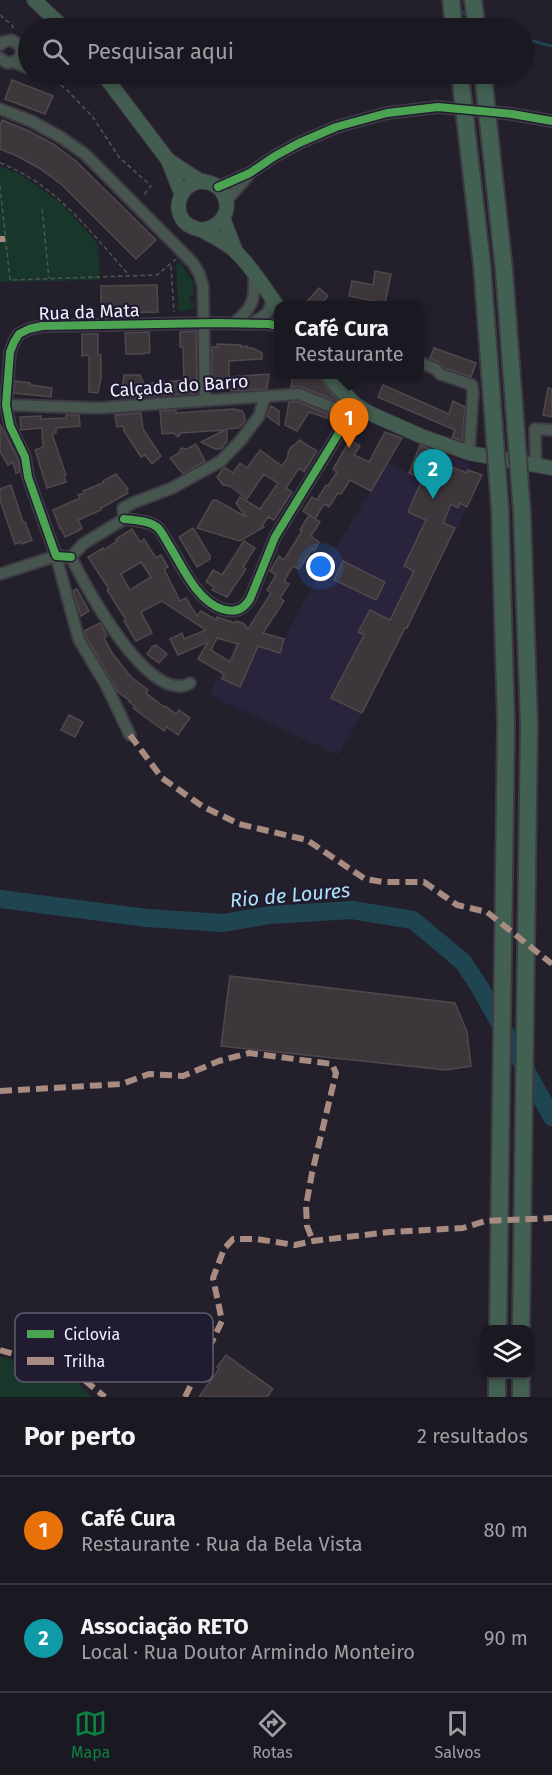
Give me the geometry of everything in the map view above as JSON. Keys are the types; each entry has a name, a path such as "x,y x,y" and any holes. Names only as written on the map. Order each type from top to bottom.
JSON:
{"highway":[{"path":"451,0 453,18"},
{"path":"473,0 476,18"},
{"path":"461,84 482,265 500,509 506,724 498,1325"},
{"path":"484,84 504,270 522,513 527,654 529,724 521,1325"},
{"path":"497,1379 497,1397"},
{"path":"521,1379 521,1397"}],"main road":[{"path":"34,0 53,18"},
{"path":"111,84 168,160 182,193"},
{"path":"168,160 202,181 218,187 224,194 226,210 223,218 218,224 202,230"},
{"path":"202,181 187,187 182,193 178,201 181,218 187,224 202,230 236,252 274,302"},
{"path":"223,218 236,252"},
{"path":"331,379 356,405 388,422 468,453 552,468"}],"street":[{"path":"0,45 7,40 18,44"},
{"path":"0,59 7,63 18,64"},
{"path":"14,62 18,59"},
{"path":"218,187 250,173 275,156 308,139 336,127 387,112 438,106 552,121"},
{"path":"0,109 31,121 86,155 183,252 199,273 203,286 206,400"},
{"path":"226,201 250,173"},
{"path":"234,323 247,312 253,301 254,274"},
{"path":"251,324 267,314 274,304"},
{"name":"Rua da Mata","path":"130,735 106,685 79,640 56,556 28,477 25,457 10,426 3,404 10,352 19,334 42,326 203,323 274,326"},
{"path":"424,364 436,369 440,374 472,385 468,453"},
{"name":"Calçada do Barro","path":"3,404 99,408 299,394 339,410 346,411 356,405"},
{"path":"124,519 123,508 172,488 221,461 259,416 265,397"},
{"path":"71,557 83,544 124,519 139,520 159,528 195,588 214,606 228,611 238,611 250,599 275,537 356,405"},
{"path":"536,466 535,429 552,430"},
{"path":"0,574 56,556 71,557"},
{"path":"71,557 78,573 134,658 153,676 165,683 176,686 185,686 190,683"}],"path":[{"path":"0,15 13,26 11,40"},
{"path":"58,84 65,88 92,116 119,157 152,186 135,204"},
{"path":"0,163 44,186 64,204 129,276"},
{"path":"0,186 10,280 157,275 183,252"},
{"path":"42,209 49,279"},
{"path":"171,265 174,314"}],"shaded area":[{"path":"438,452 471,464 468,470 482,475 407,628 338,755 209,695 245,626 285,638 315,581 388,463 416,476 423,461 433,465"}],"green space":[{"path":"0,166 21,175 63,205 98,244 100,280 0,282"},
{"path":"180,262 193,282 194,295 190,296 190,302 195,303 191,309 184,311 179,311 176,265"},
{"path":"0,1357 15,1361 15,1382 75,1382 92,1397 0,1397"}],"building":[{"path":"12,80 53,96 45,114 5,99"},
{"path":"2,120 53,144 76,161 156,240 136,259 62,185 39,168 0,149"},
{"path":"375,271 391,274 385,301 349,296 352,281 373,285"},
{"path":"157,285 158,312 101,313 101,286"},
{"path":"319,288 328,296 324,301 307,301"},
{"path":"196,331 197,393 121,398 124,375 140,375 144,384 184,380 180,332"},
{"path":"149,332 150,353 126,354 125,333"},
{"path":"82,334 98,334 101,378 98,393 89,392 89,357 82,356"},
{"path":"217,344 247,346 247,348 253,348 262,353 262,359 229,361 229,377 269,374 267,389 231,391 231,388 212,389 212,347 218,347"},
{"path":"434,348 476,363 471,377 444,368 439,362 430,358"},
{"path":"292,379 322,379 341,403 302,387 291,387"},
{"path":"15,381 52,388 51,397 14,393"},
{"path":"383,385 449,414 453,401 465,407 462,441 452,437 455,430 378,397"},
{"path":"548,388 552,389 552,417 543,415"},
{"path":"289,402 298,402 328,414 327,418 309,412 297,431 285,425"},
{"path":"271,406 279,411 279,425 267,416"},
{"path":"234,409 242,411 245,421 239,428 227,429 227,441 221,449 215,449 201,442 225,430 181,433 178,437 174,433 162,434 160,411 176,410 176,413"},
{"path":"141,413 143,429 161,456 152,464 145,455 141,457 123,426 117,427 115,415"},
{"path":"66,415 79,415 80,426 56,428 56,433 52,434 66,475 64,476 66,482 47,488 35,450 43,447 42,428 21,430 20,417 66,418"},
{"path":"0,424 18,459 20,472 16,473 13,462 8,465 0,452"},
{"path":"385,432 402,438 371,491 350,480 329,507 324,504 315,519 303,511 312,497 317,500 326,485 328,486 337,472 333,469 350,440 360,446 354,455 369,462"},
{"path":"299,440 317,451 304,472 299,468 286,488 292,492 274,520 268,517 262,526 264,527 240,541 197,528 213,500 246,517 236,503 240,497 260,509 278,483 264,474 247,499 230,486 223,485 217,477 223,469 226,468 233,473 240,463 247,468 260,450 282,466 291,447"},
{"path":"196,444 205,461 183,474 170,458 179,453 181,448 187,449"},
{"path":"420,445 438,452 433,465 423,461 417,476 409,473"},
{"path":"439,462 467,473 468,470 482,475 467,507 460,503 458,508 451,504 443,523 455,528 407,628 362,713 331,698 364,635 358,632 370,610 390,620 414,571 404,566 426,520 408,512 421,482 429,486"},
{"path":"116,474 128,489 126,490 128,493 101,510 78,520 82,528 65,537 53,510 80,498 78,495 84,493 83,491 103,483"},
{"path":"11,485 23,522 32,540 22,544 21,542 15,544 0,500 0,489"},
{"path":"309,515 320,522 311,536 319,542 299,569 293,566 284,581 289,584 280,598 284,601 263,633 284,639 280,653 258,646 240,687 222,679 224,674 198,659 208,642 178,655 170,639 182,633 184,639 206,630 162,601 141,612 152,633 136,641 107,590 109,589 88,557 103,548 104,550 132,529 140,542 144,539 156,558 161,555 168,567 164,569 180,601 186,598 197,616 201,611 216,620 217,617 243,623 248,629 271,593 267,590 276,575 270,571 279,556 284,560 302,531 300,530","holes":["141,562 151,577 130,590 121,574","217,638 238,644 230,662 211,650"]},
{"path":"193,528 210,556 210,559 197,567 179,537"},
{"path":"244,541 255,548 243,567 246,569 227,597 212,590 214,587 206,582 213,570 222,575"},
{"path":"343,561 385,582 376,600 334,580"},
{"path":"77,589 89,611 81,616 73,591"},
{"path":"100,623 107,636 104,638 112,653 131,677 148,690 146,693 176,714 179,710 190,718 178,735 167,727 164,731 133,708 135,706 118,692 84,631"},
{"path":"156,645 167,654 159,663 147,654"},
{"path":"69,715 83,722 75,737 61,730"},
{"path":"230,976 455,1003 467,1032 471,1066 446,1070 221,1046"},
{"path":"226,1355 273,1389 267,1397 199,1397 210,1382 213,1382 213,1377 219,1369 217,1367"}],"waterway":[{"path":"457,9 470,17"},
{"path":"534,42 552,46"},
{"name":"Rio de Loures","path":"0,899 147,918 223,923 270,915 352,910 413,920 463,962 479,986 552,1117"}],"marked path":[{"path":"0,239 5,239"},
{"path":"130,735 162,778 202,806 239,824 307,840 365,879 383,882 424,882 457,905 487,912 552,964"},
{"path":"0,1091 122,1084 149,1074 183,1076 219,1061 249,1053 332,1064 336,1073 306,1206 307,1226 313,1241"},
{"path":"213,1339 222,1321 213,1278 224,1249 233,1239 256,1239 295,1245 390,1232 463,1228 486,1221 552,1218"},
{"path":"0,1350 15,1355"},
{"path":"87,1382 105,1397"},
{"path":"185,1397 192,1382"}],"cycle path":[{"path":"218,187 250,173 299,143 336,127 387,113 438,107 512,114 552,121"},
{"path":"71,557 56,556 28,477 25,457 10,426 6,405 10,352 19,334 42,326 217,323 274,325"},
{"path":"124,519 138,520 156,526 197,591 213,605 227,610 241,608 250,599 275,537 356,405"}],"place":[{"name":"Café Cura","path":"349,448"},
{"name":"Associação RETO","path":"433,499"}]}
